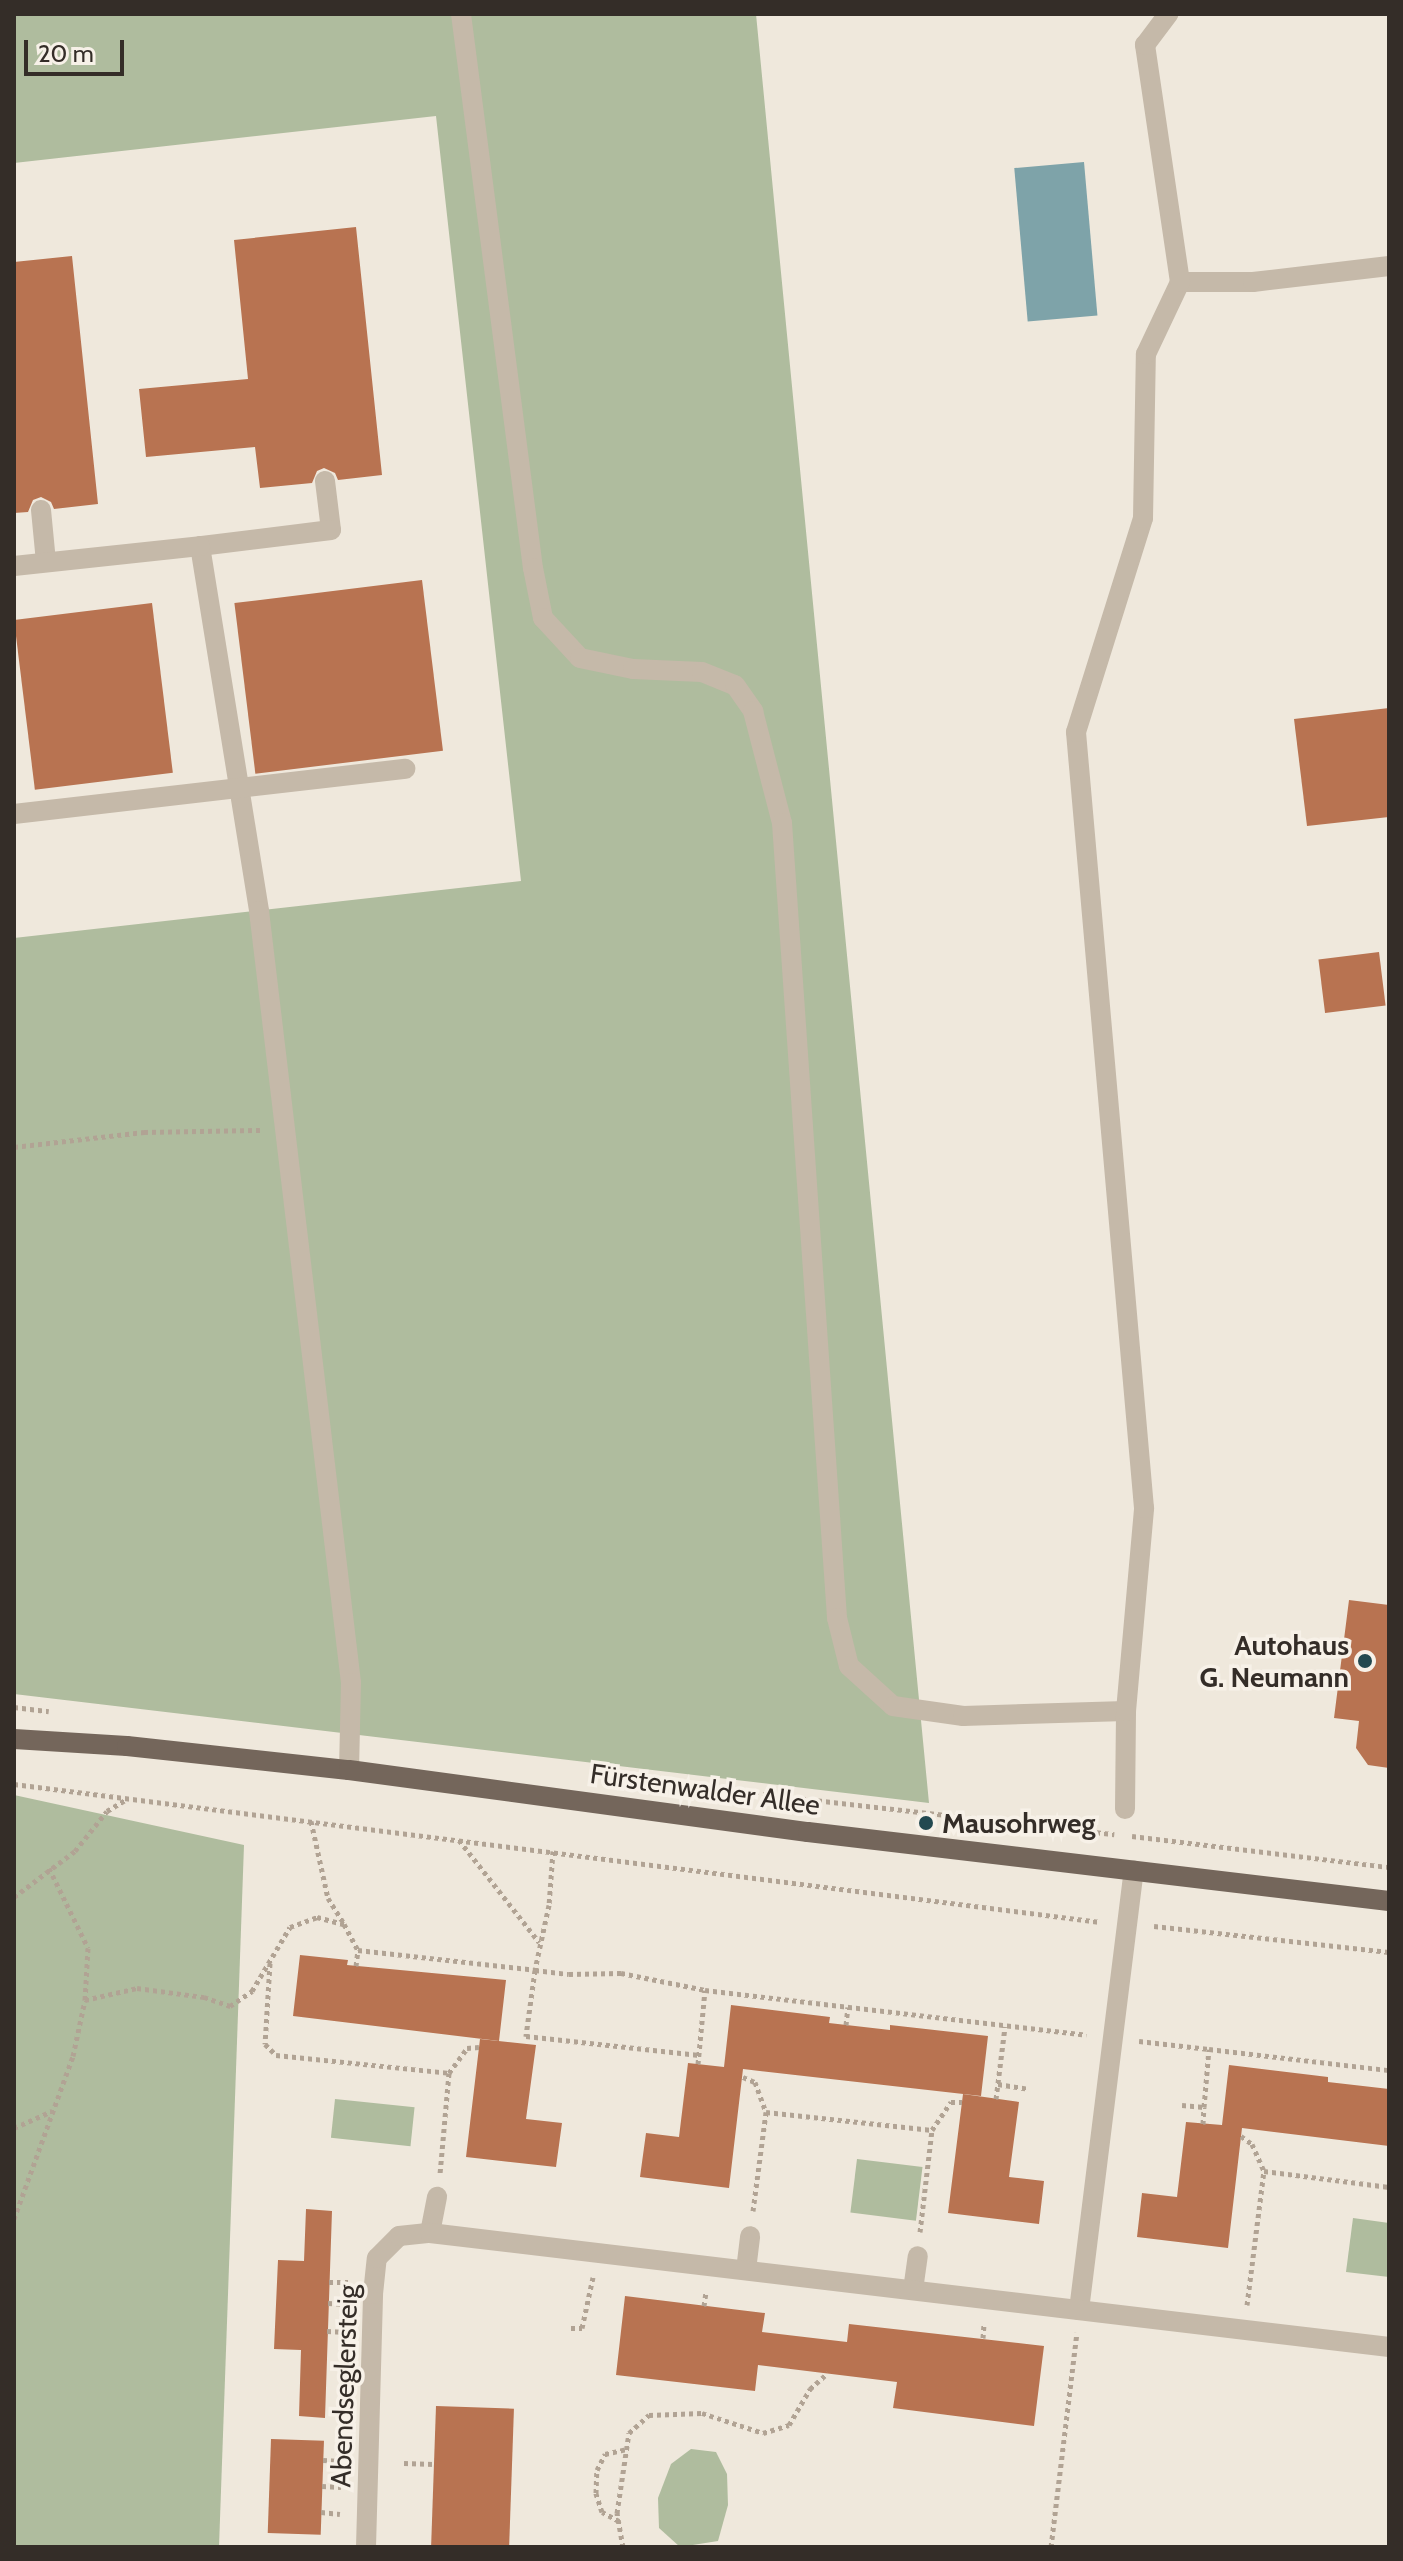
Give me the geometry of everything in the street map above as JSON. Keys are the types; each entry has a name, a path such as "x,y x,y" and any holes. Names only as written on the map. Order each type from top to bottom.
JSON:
{"main road":[{"name":"Fürstenwalder Allee","path":"14,1739 127,1746 349,1770 808,1832 1389,1901"}],"street":[{"path":"461,14 533,568 543,618 580,658 633,669 702,672 735,685 753,711 782,823 837,1618 849,1666 893,1706 963,1716 1126,1711"},
{"path":"1125,1809 1126,1711 1144,1508 1076,732 1143,518 1146,354 1180,282 1145,45 1161,17"},
{"path":"1180,282 1253,282 1389,266"},
{"path":"14,566 331,530 325,481"},
{"path":"41,510 46,562"},
{"path":"200,546 259,911 351,1683 349,1770"},
{"path":"14,814 239,791 405,769"},
{"path":"1078,2320 1134,1870"},
{"path":"437,2197 430,2233 913,2290 1078,2320 1244,2330 1389,2347"},
{"name":"Abendseglersteig","path":"366,2547 373,2294 377,2258 399,2236 430,2233"},
{"path":"746,2270 750,2236"},
{"path":"913,2290 918,2256"}],"path":[{"path":"14,1147 144,1132 285,1129"},
{"path":"14,1707 60,1712"},
{"path":"14,1784 1016,1910"},
{"path":"683,1785 1389,1867"},
{"path":"14,1897 75,1851 107,1811 128,1798"},
{"path":"311,1821 328,1898 358,1950 356,1966"},
{"path":"459,1839 540,1943"},
{"path":"553,1851 549,1905 535,1970 526,2040 699,2055"},
{"path":"14,2219 73,2056 85,2000 88,1948 49,1868"},
{"path":"85,2000 137,1988 204,1997 230,2006 252,1991 290,1927 317,1917 344,1924"},
{"path":"1258,1938 1389,1952"},
{"path":"358,1950 569,1974 621,1973 705,1990 1086,2035"},
{"path":"270,1961 265,2044 276,2055 449,2073"},
{"path":"698,2064 705,1990"},
{"path":"846,2025 848,2007"},
{"path":"996,2099 1005,2027"},
{"path":"1136,2040 1389,2070"},
{"path":"437,2197 449,2073 467,2048 479,2047"},
{"path":"1203,2124 1209,2049"},
{"path":"743,2077 755,2082 766,2112 750,2236"},
{"path":"998,2084 1029,2089"},
{"path":"918,2256 932,2130 951,2102 962,2102"},
{"path":"1182,2105 1204,2107"},
{"path":"14,2128 53,2111"},
{"path":"766,2112 932,2130"},
{"path":"1241,2136 1252,2144 1264,2171 1244,2330"},
{"path":"1264,2171 1389,2187"},
{"path":"571,2328 582,2328 594,2273"},
{"path":"1051,2547 1078,2320"},
{"path":"623,2547 619,2521 629,2433 649,2415 702,2413 763,2433 789,2425 810,2389 828,2373"},
{"path":"619,2521 602,2512 596,2493 597,2470 605,2454 627,2449"},
{"path":"404,2463 434,2464"},
{"path":"321,2512 352,2514"}],"green space":[{"path":"14,14 756,14 929,1803 14,1694 14,938 521,881 436,116 14,163"},
{"path":"14,1795 244,1845 219,2547 14,2547"},
{"path":"335,2099 415,2107 410,2146 331,2138"},
{"path":"857,2159 923,2167 916,2221 850,2213"},
{"path":"1353,2218 1389,2223 1389,2277 1346,2272"},
{"path":"691,2449 716,2452 727,2474 728,2505 718,2541 680,2547 659,2528 658,2498 671,2464"}],"water":[{"path":"1084,162 1097,315 1028,322 1014,168"}],"building":[{"path":"356,227 382,475 338,480 335,473 324,468 317,471 312,483 260,488 255,447 146,457 139,389 248,379 234,240"},
{"path":"72,256 98,504 54,509 51,502 41,497 33,500 28,512 14,513 14,262"},
{"path":"422,580 443,751 255,774 234,603"},
{"path":"152,603 173,773 35,790 14,620"},
{"path":"1389,708 1389,817 1307,826 1294,719"},
{"path":"1379,952 1386,1006 1325,1013 1318,959"},
{"name":"Autohaus G. Neumann","path":"1349,1600 1389,1605 1389,1768 1368,1765 1356,1748 1359,1721 1334,1718"},
{"path":"300,1955 348,1960 347,1965 506,1980 499,2041 293,2016"},
{"path":"731,2005 830,2017 829,2023 890,2030 890,2025 988,2036 981,2096 743,2069 729,2188 640,2177 646,2133 679,2137 688,2063 724,2067"},
{"path":"480,2039 536,2045 526,2119 562,2123 556,2167 466,2157"},
{"path":"1229,2065 1328,2077 1328,2082 1389,2089 1389,2146 1242,2128 1228,2248 1137,2237 1142,2193 1177,2197 1186,2122 1222,2125"},
{"path":"963,2094 1019,2102 1009,2177 1044,2181 1039,2224 948,2213"},
{"path":"306,2209 332,2211 325,2418 299,2416 301,2350 274,2349 278,2260 304,2261"},
{"path":"625,2296 765,2313 762,2332 847,2342 849,2324 1044,2346 1034,2426 893,2408 897,2382 758,2365 755,2391 616,2375"},
{"path":"436,2406 514,2409 509,2547 431,2545"},
{"path":"271,2439 324,2441 321,2535 268,2533"}],"place":[{"name":"Autohaus G. Neumann","path":"1365,1661"},
{"name":"Mausohrweg","path":"926,1823"}]}
